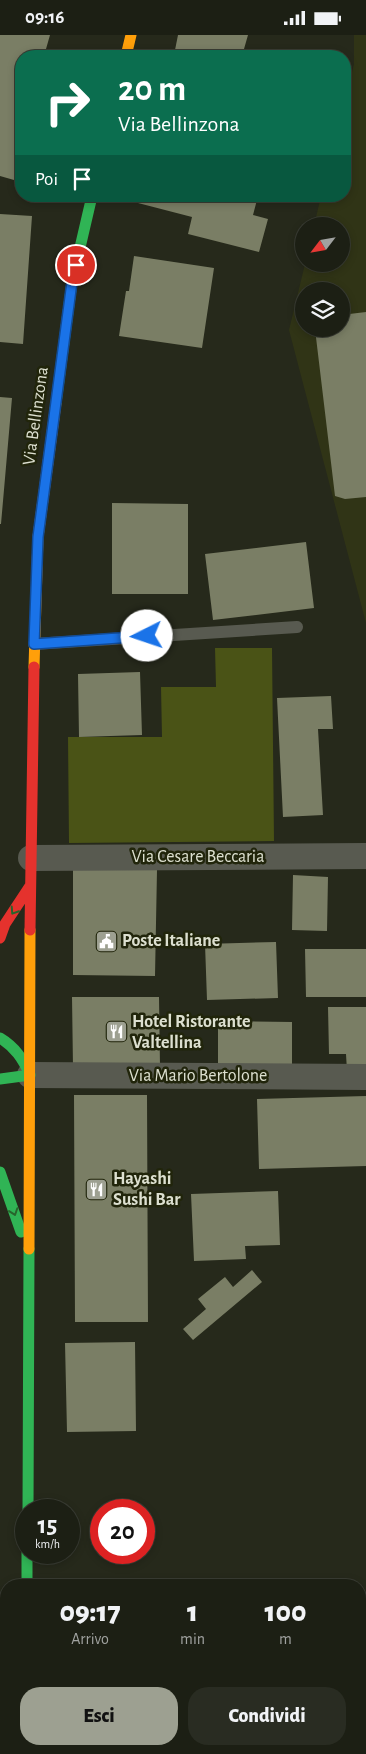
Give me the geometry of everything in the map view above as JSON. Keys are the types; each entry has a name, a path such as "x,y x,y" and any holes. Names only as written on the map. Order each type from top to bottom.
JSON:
{"main road":[{"path":"127,50 131,35"},
{"name":"Via Bellinzona","path":"28,1499 30,858 38,537 72,282 91,202"},
{"path":"0,938 5,924 30,886"},
{"path":"0,1038 10,1044 21,1056 30,1075 0,1079"},
{"path":"0,1172 28,1253"},
{"path":"27,1564 27,1579"}],"street":[{"name":"Via Cesare Beccaria","path":"30,858 366,856"},
{"name":"Via Mario Bertolone","path":"30,1075 366,1077"}],"lane":[{"path":"34,644 297,627"}],"shaded area":[{"path":"354,35 366,35 366,623 289,330 295,305 295,337 350,337 350,282 301,282 303,273 350,273 350,217 316,217 320,202 351,202 351,76 354,64"}],"green space":[{"path":"215,648 272,648 274,841 69,843 68,737 162,737 161,687 216,687"}],"building":[{"path":"0,35 50,35 46,50 15,50 15,176 14,180 0,176"},
{"path":"178,35 248,35 244,50 175,50"},
{"path":"256,202 253,215 268,219 259,252 188,234 192,217 138,203"},
{"path":"0,214 32,216 23,344 0,342"},
{"path":"134,256 214,268 202,348 119,336 126,291 129,291"},
{"path":"366,312 366,497 345,499 335,496 316,337 350,337 350,314"},
{"path":"0,397 12,398 1,524 0,524"},
{"path":"112,503 188,504 188,594 112,594"},
{"path":"306,542 314,608 213,620 205,554"},
{"path":"140,672 142,735 79,737 78,674"},
{"path":"331,696 333,729 318,729 323,815 283,817 277,698"},
{"path":"73,869 157,870 155,976 73,975"},
{"path":"293,875 328,877 327,931 292,930"},
{"path":"276,942 278,998 207,1000 205,944"},
{"path":"305,949 366,949 366,997 306,997"},
{"name":"Hotel Ristorante Valtellina","path":"72,997 159,997 160,1066 73,1067"},
{"path":"328,1007 366,1007 366,1072 347,1071 346,1054 329,1054"},
{"path":"218,1021 292,1022 292,1069 218,1069"},
{"path":"74,1095 147,1095 148,1322 75,1322"},
{"path":"366,1096 366,1166 259,1169 257,1099"},
{"path":"278,1191 280,1245 245,1246 246,1259 194,1261 191,1194"},
{"path":"252,1270 262,1282 193,1340 183,1329 206,1309 198,1299 225,1277 233,1287"},
{"path":"135,1342 136,1431 67,1432 65,1343"}],"traffic: fast":[{"path":"56,403 72,282 91,202"},
{"path":"0,1038 18,1054 30,1075"},
{"path":"0,1079 30,1075"},
{"path":"0,1172 21,1232"},
{"path":"28,1499 29,1249"},
{"path":"27,1564 27,1579"}],"traffic: slow":[{"path":"127,50 131,35"},
{"path":"34,667 38,537 56,403"},
{"path":"29,1249 30,930"}],"traffic: jam":[{"path":"30,930 34,667"},
{"path":"0,938 5,924 30,886"}],"place":[{"name":"Poste Italiane","path":"106,941"},
{"name":"Hotel Ristorante Valtellina","path":"116,1032"},
{"name":"Hayashi Sushi Bar","path":"97,1189"}],"route":[{"path":"76,265 72,282 38,537 34,644 147,636"}]}
